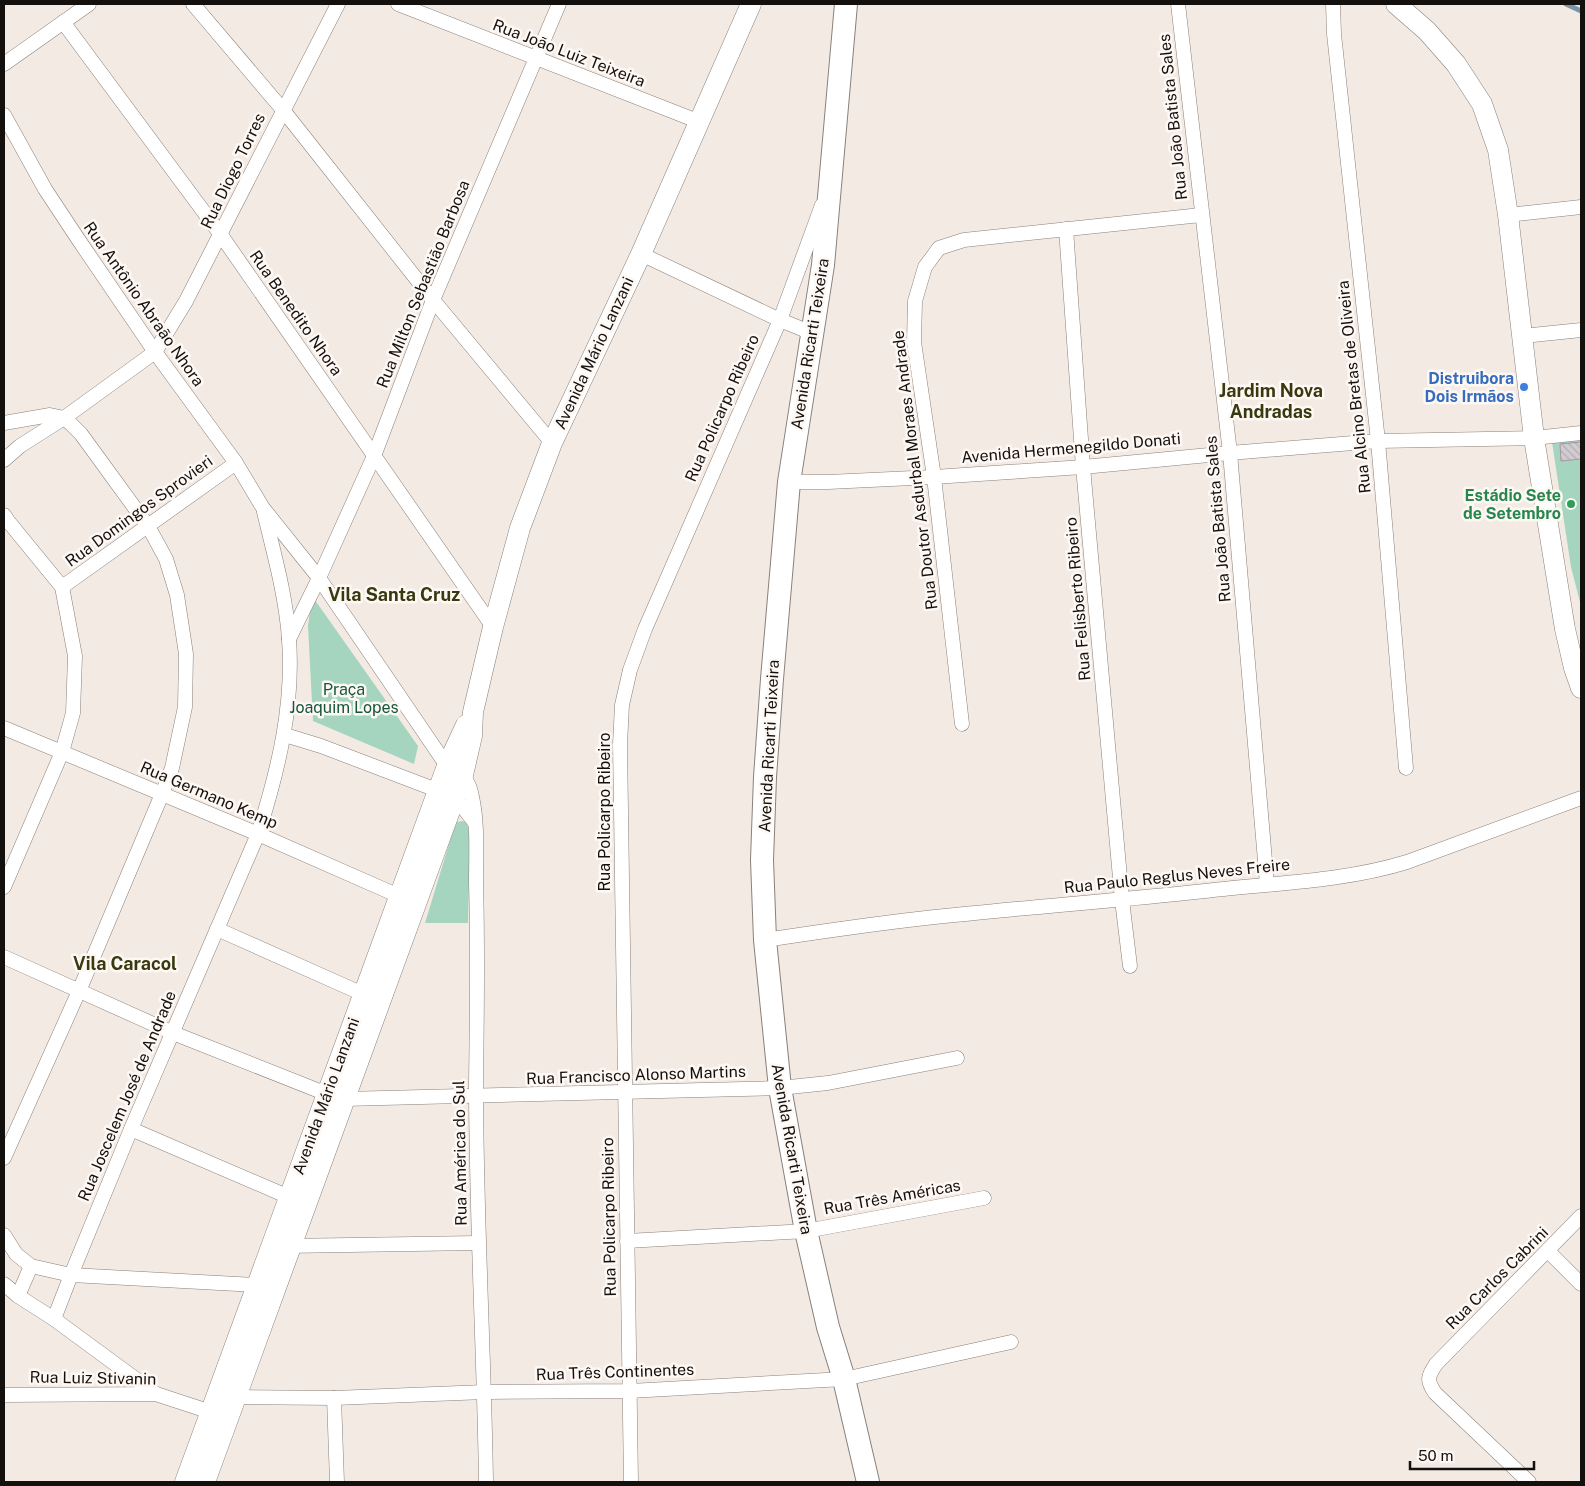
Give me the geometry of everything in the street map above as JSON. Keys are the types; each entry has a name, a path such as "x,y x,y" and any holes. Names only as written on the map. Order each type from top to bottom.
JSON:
{"main road":[{"name":"Avenida Ricarti Teixeira","path":"846,4 823,265 790,482 772,679 765,777 762,860 764,940 780,1088 806,1231 828,1327 844,1379 868,1482"}],"street":[{"path":"4,64 89,4"},
{"path":"193,4 283,110 433,300 552,443"},
{"name":"Rua Diogo Torres","path":"155,352 186,302 338,4"},
{"name":"Rua João Luiz Teixeira","path":"398,4 700,122"},
{"name":"Rua Milton Sebastião Barbosa","path":"289,640 374,456 433,300 559,4"},
{"name":"Avenida Mário Lanzani","path":"184,1482 222,1405 455,771 458,740 473,712 493,627 520,528 552,443 641,254 750,4"},
{"name":"Rua João Batista Sales","path":"1178,4 1230,452 1267,884"},
{"name":"Rua Alcino Bretas de Oliveira","path":"1333,4 1334,34 1378,441 1406,768"},
{"path":"1396,4 1427,32 1456,64 1482,104 1498,150 1508,215 1534,438 1566,629 1574,668 1581,688"},
{"name":"Rua Benedito Nhora","path":"64,22 221,235 493,627"},
{"name":"Rua Antônio Abraão Nhora","path":"4,115 45,189 155,352 236,463 264,508"},
{"name":"Rua Policarpo Ribeiro","path":"631,1482 620,744 622,706 630,670 644,629 780,320 830,182"},
{"path":"1508,215 1581,207"},
{"path":"1066,229 1201,215"},
{"name":"Rua Doutor Asdurbal Moraes Andrade","path":"962,724 934,477 914,342 915,301 925,267 939,248 964,240 1066,229"},
{"name":"Rua Felisberto Ribeiro","path":"1066,229 1083,467 1122,900 1130,966"},
{"path":"641,254 780,320 812,333"},
{"path":"1523,336 1581,330"},
{"path":"4,460 20,446 64,418 155,352"},
{"path":"4,423 50,415 64,418 81,434 148,526 166,559 177,595 186,654 185,707 172,768 79,991 4,1158"},
{"name":"Avenida Hermenegildo Donati","path":"790,482 934,477 1083,467 1230,452 1378,441 1534,438 1581,432"},
{"name":"Rua Domingos Sprovieri","path":"62,587 236,463"},
{"path":"264,508 319,578 455,771"},
{"name":"Rua Joscelem José de Andrade","path":"54,1319 131,1129 258,834 273,787 285,735 289,682 289,640 280,580 264,508"},
{"path":"4,514 62,587 75,656 73,713 62,752 4,887"},
{"name":"Rua Germano Kemp","path":"4,728 258,834 400,896"},
{"path":"285,735 447,793 475,823"},
{"name":"Rua América do Sul","path":"455,771 470,787 475,823 478,1243 485,1392 486,1482"},
{"name":"Avenida Mário Lanzani","path":"204,1482 222,1405 257,1285 280,1246 289,1197 335,1097 363,994 400,896 447,793"},
{"name":"Rua Paulo Reglus Neves Freire","path":"764,940 927,918 1314,880 1379,870 1407,862 1581,798"},
{"path":"217,929 363,994"},
{"path":"4,957 173,1034 335,1097"},
{"name":"Rua Francisco Alonso Martins","path":"335,1097 625,1093 780,1088 828,1083 957,1058"},
{"path":"131,1129 289,1197"},
{"name":"Rua Três Américas","path":"627,1241 806,1231 984,1198"},
{"name":"Rua Carlos Cabrini","path":"1529,1482 1435,1393 1429,1384 1430,1374 1436,1364 1581,1216"},
{"path":"4,1235 16,1254 31,1266 71,1275 257,1285"},
{"path":"280,1246 478,1243"},
{"path":"1548,1251 1581,1284"},
{"path":"18,1296 31,1266"},
{"path":"4,1284 18,1296 54,1319 156,1394"},
{"name":"Rua Três Continentes","path":"222,1405 485,1392 630,1391 844,1379 1011,1342"},
{"name":"Rua Luiz Stivanin","path":"4,1395 156,1394 222,1405"},
{"path":"334,1398 337,1482"}],"green space":[{"name":"Estádio Sete de Setembro","path":"1581,439 1581,606 1571,567 1552,442"},
{"name":"Praça Joaquim Lopes","path":"312,596 418,746 414,764 313,721 308,626"},
{"path":"463,821 467,824 470,836 468,923 425,923 453,831 457,822"}],"building":[{"path":"1581,442 1581,459 1561,461 1560,444"}],"waterway":[{"path":"1566,4 1581,11"}],"place":[{"name":"Distruibora Dois Irmãos","path":"1524,387"},
{"name":"Estádio Sete de Setembro","path":"1571,504"}],"district":[{"name":"Jardim Nova Andradas","path":"1271,400"},
{"name":"Vila Santa Cruz","path":"394,594"},
{"name":"Vila Caracol","path":"125,963"}]}
